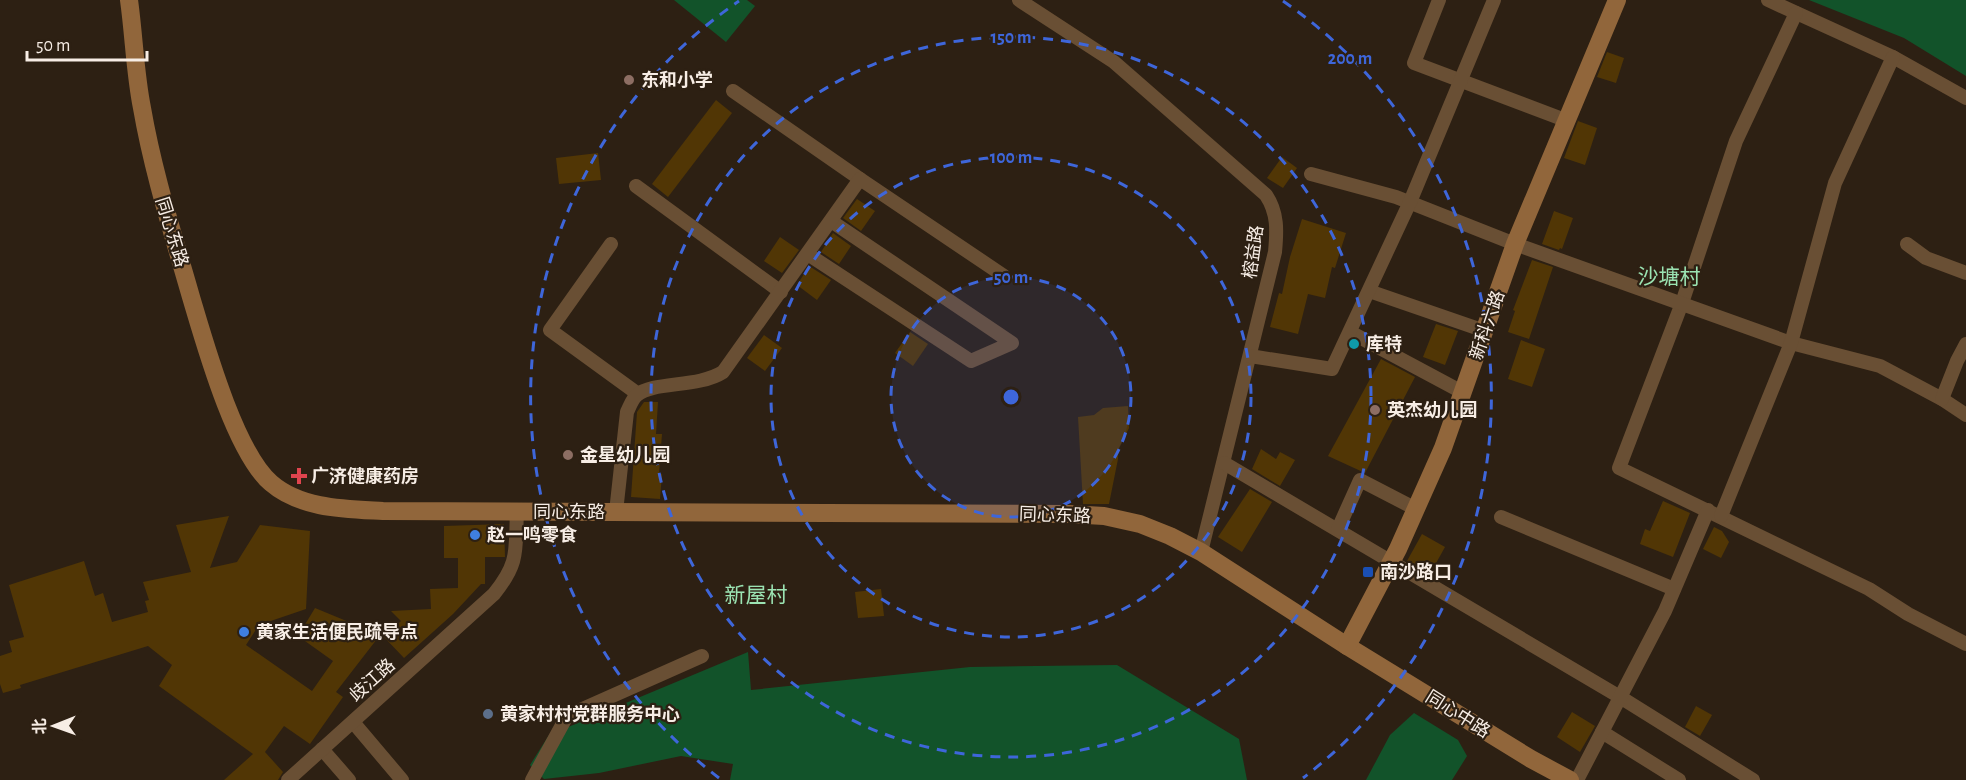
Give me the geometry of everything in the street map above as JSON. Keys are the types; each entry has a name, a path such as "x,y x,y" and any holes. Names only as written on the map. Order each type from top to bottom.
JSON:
{"street":[{"name":"同心东路","path":"129,0 141,106 159,188 213,369 241,437 258,469 281,491 323,506 383,511 1104,516 1140,525 1170,536 1201,552 1347,646"},
{"name":"榕益路","path":"1019,0 1114,62 1266,195 1273,206 1278,227 1275,252 1201,552"},
{"path":"1439,0 1414,63 1565,120"},
{"path":"1250,356 1332,369 1410,202 1494,0"},
{"name":"新科六路","path":"1347,646 1392,561 1443,448 1515,244 1617,0"},
{"path":"1768,0 1893,57 1966,98"},
{"path":"1796,13 1736,141 1682,303 1619,468 1869,589 1908,614 1966,644"},
{"path":"1577,780 1715,513 1791,342 1835,183 1893,57"},
{"path":"734,92 1004,276"},
{"path":"1311,174 1396,197 1515,244 1791,342 1880,366 1942,399 1966,415"},
{"path":"616,512 627,412 631,403 638,394 653,388 702,382 723,372 860,179"},
{"path":"636,186 781,292"},
{"path":"808,255 970,361 1012,344 831,221"},
{"path":"610,244 550,330 638,394"},
{"path":"1907,244 1926,258 1966,273"},
{"path":"1369,291 1485,331"},
{"path":"1350,332 1464,393"},
{"path":"1942,399 1956,361 1966,344"},
{"path":"1224,463 1620,697 1753,780"},
{"path":"1338,530 1359,480 1416,509"},
{"name":"歧江路","path":"288,780 494,594 507,578 515,559 517,512"},
{"path":"1501,517 1674,589"},
{"name":"同心中路","path":"1347,646 1531,759 1570,780"},
{"path":"532,780 567,716 702,656"},
{"path":"353,722 402,780"},
{"path":"1602,732 1679,780"},
{"path":"322,749 349,780"}],"green space":[{"path":"674,0 747,0 755,6 726,42"},
{"path":"1809,0 1966,0 1966,76 1904,38"},
{"path":"748,652 751,690 970,667 1117,665 1239,739 1247,780 730,780 733,764 681,756 599,773 544,779 530,765 549,735"},
{"path":"1414,713 1458,740 1467,756 1452,780 1366,780 1390,735"}],"building":[{"path":"1607,52 1624,58 1616,83 1597,77"},
{"path":"716,100 732,113 668,197 652,184"},
{"path":"1578,121 1597,128 1585,165 1564,158"},
{"path":"598,153 601,180 559,184 556,158"},
{"path":"1282,157 1297,168 1283,188 1267,178"},
{"path":"857,199 875,211 861,231 843,218"},
{"path":"1554,211 1573,218 1562,249 1559,250 1542,244"},
{"path":"1302,219 1346,233 1335,268 1332,267 1325,298 1308,294 1298,334 1270,327 1279,293 1282,294 1290,257"},
{"path":"833,233 851,246 839,264 821,252"},
{"path":"780,237 799,250 782,273 764,261"},
{"path":"1532,260 1553,267 1529,339 1508,332 1515,311 1513,310"},
{"path":"809,266 831,280 817,300 797,285"},
{"path":"1436,324 1458,331 1445,365 1423,357"},
{"path":"910,332 928,344 913,366 895,353"},
{"path":"764,335 782,348 765,371 747,358"},
{"path":"1521,340 1545,349 1532,387 1508,379"},
{"path":"1381,359 1415,377 1365,473 1328,456"},
{"path":"644,402 658,402 656,434 662,434 660,499 631,497 637,412"},
{"path":"1128,406 1129,428 1118,450 1109,504 1083,504 1078,417 1094,415 1103,408"},
{"path":"1261,449 1276,459 1280,452 1295,460 1280,486 1252,469"},
{"path":"1250,489 1272,502 1242,552 1218,537"},
{"path":"1663,501 1690,513 1673,557 1640,544 1645,529 1650,531"},
{"path":"229,516 210,568 237,562 260,525 310,531 306,609 259,625 246,645 312,691 333,661 298,636 315,608 361,627 360,630 377,639 336,692 343,697 310,744 284,726 265,752 283,772 278,780 224,780 253,754 159,686 172,665 148,646 20,685 21,688 3,693 0,684 0,656 12,652 9,641 24,637 9,585 84,561 95,596 103,593 112,622 148,612 145,601 149,600 143,582 191,572 176,525"},
{"path":"504,524 505,557 485,557 485,584 481,584 453,614 404,658 384,637 401,621 391,611 431,609 430,589 458,588 458,558 444,558 444,526"},
{"path":"1714,527 1722,531 1729,542 1721,558 1703,549"},
{"path":"1422,534 1445,547 1430,574 1407,561"},
{"path":"881,589 884,616 858,618 855,592"},
{"path":"1696,706 1712,715 1700,736 1685,727"},
{"path":"1572,712 1595,726 1580,752 1557,737"}],"place":[{"name":"东和小学","path":"629,80"},
{"name":"库特","path":"1354,344"},
{"name":"英杰幼儿园","path":"1375,410"},
{"name":"金星幼儿园","path":"568,455"},
{"name":"广济健康药房","path":"299,476"},
{"name":"赵一鸣零食","path":"475,535"},
{"name":"南沙路口","path":"1368,572"},
{"name":"黄家生活便民疏导点","path":"244,632"},
{"name":"黄家村村党群服务中心","path":"488,714"}],"district":[{"name":"沙塘村","path":"1669,277"},
{"name":"新屋村","path":"756,595"}]}
